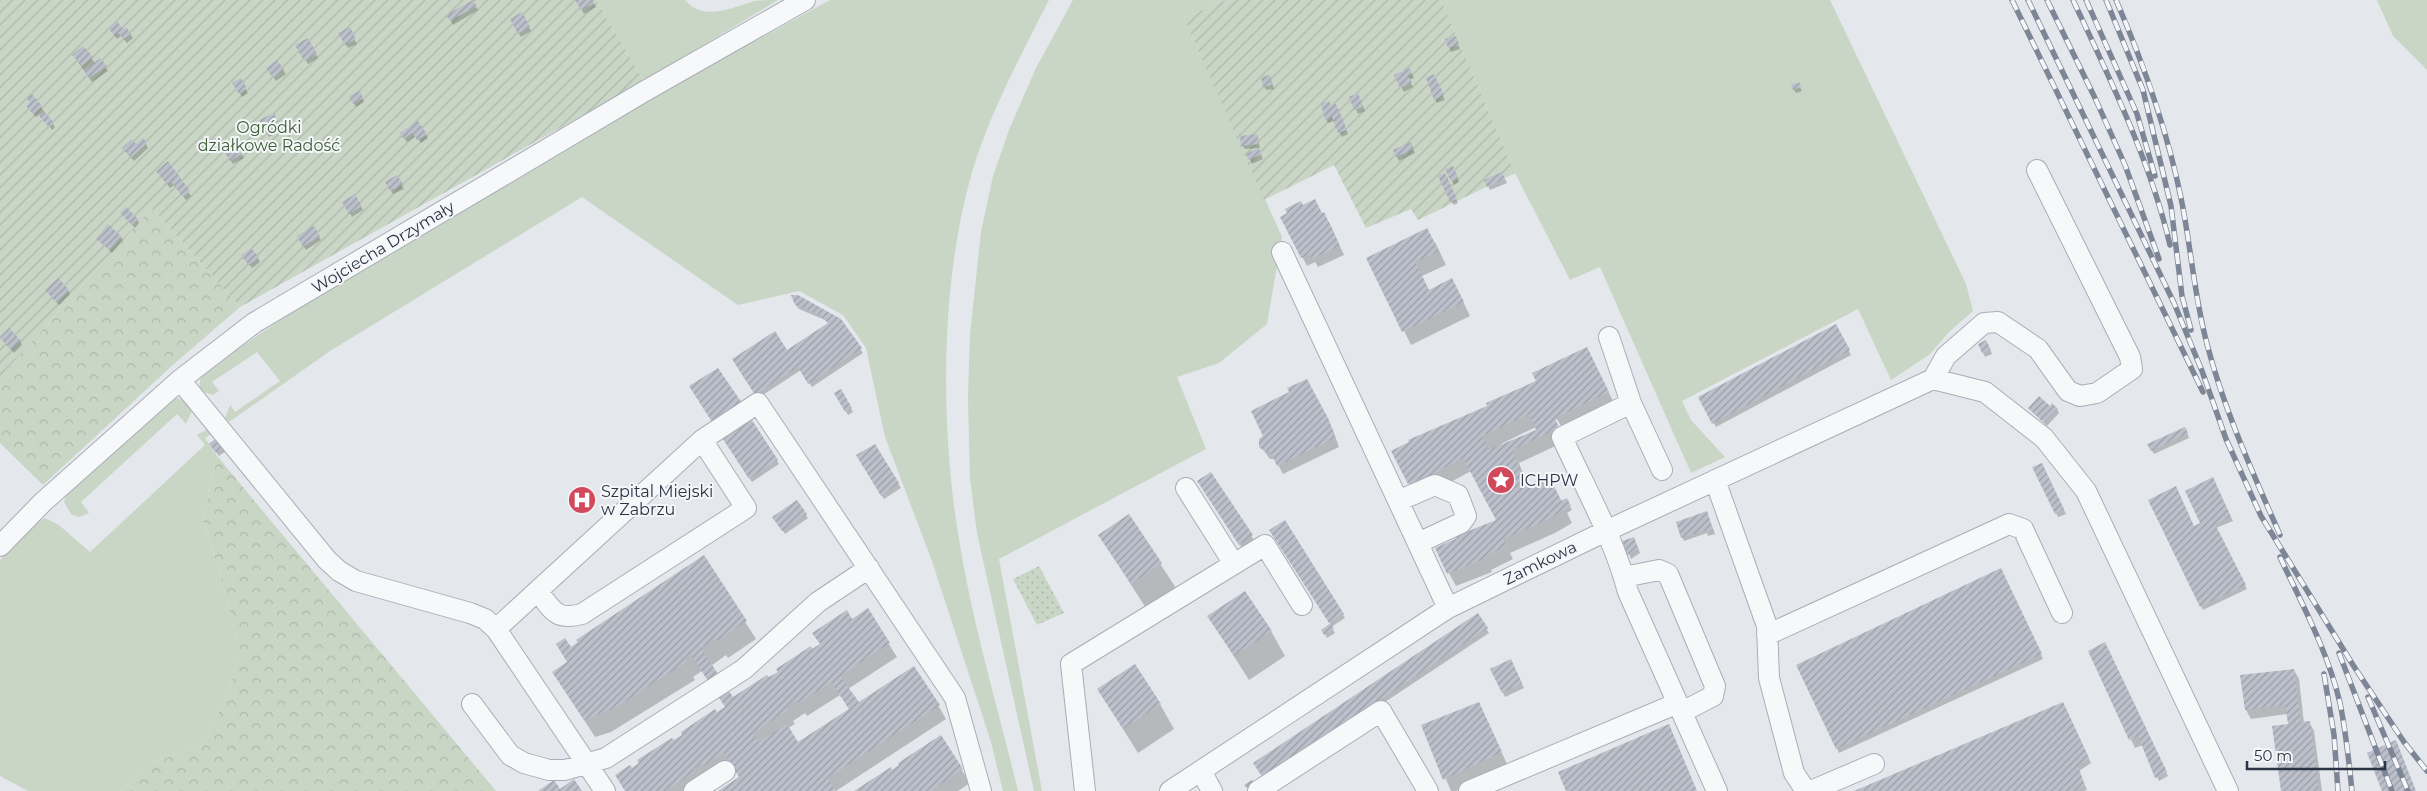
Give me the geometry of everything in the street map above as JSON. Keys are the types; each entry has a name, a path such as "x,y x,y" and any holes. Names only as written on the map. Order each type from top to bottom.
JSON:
{"street":[{"name":"Wojciecha Drzymały","path":"0,546 43,502 180,380 254,324 645,91 805,0"},
{"path":"2037,170 2130,357 2132,369 2097,393 2080,396 2068,390 2038,349 1998,322 1984,323 1946,356 1933,379 1985,392 2044,438 2086,491 2228,791"},
{"path":"1282,252 1448,608"},
{"path":"1609,337 1631,403 1662,470"},
{"name":"Zamkowa","path":"1170,791 1448,608 1606,531 1933,379"},
{"path":"180,380 327,560 339,571 356,581 470,612 485,619 496,629 605,791"},
{"path":"496,629 702,440 758,403 954,698 976,788"},
{"path":"1631,403 1562,437 1606,531 1628,592 1717,791"},
{"path":"538,591 554,612 570,617 582,614 746,508 702,440"},
{"path":"1715,480 1767,626 1769,678 1794,773 1806,791"},
{"path":"1398,501 1435,485 1458,495 1466,516 1461,523 1418,543"},
{"path":"1186,488 1234,564"},
{"path":"1768,635 2009,524 2023,529 2062,613"},
{"path":"1084,791 1071,664 1265,545 1302,604"},
{"path":"472,704 510,755 524,763 549,770 565,770 587,764 617,751 744,669 818,602 869,568"},
{"path":"1470,791 1680,707 1713,696 1715,686 1668,574 1659,570 1624,577"},
{"path":"1258,791 1381,710 1428,791"},
{"path":"1810,791 1874,764"},
{"path":"694,791 725,771"},
{"path":"1201,771 1212,791"}],"green space":[{"name":"Ogródki działkowe Radość","path":"0,0 596,0 644,81 240,307 152,208 0,377"},
{"path":"596,0 685,0 692,7 709,12 727,10 754,1 778,0 644,81"},
{"path":"830,0 1049,0 997,106 972,172 961,215 954,260 946,355 949,450 953,495 964,571 1018,791 1003,791 991,742 932,561 885,437 866,348 843,315 799,291 738,305 582,197 330,351 229,422 225,418 230,405 235,412 280,381 257,352 212,382 219,391 213,395 201,391 200,388 200,379 206,370 294,311 680,82"},
{"path":"1073,0 1226,0 1184,18 1282,237 1267,324 1219,363 1177,377 1206,449 999,559 1042,791 1034,791 977,533 970,478 968,399 970,334 981,232 993,176 1009,130 1036,68"},
{"path":"1226,0 1441,0 1515,173 1418,220 1411,209 1366,228 1334,165 1264,200 1184,18"},
{"path":"1441,0 1830,0 1966,284 1973,311 1949,332 1929,355 1891,380 1858,309 1682,401 1691,420 1725,457 1691,473 1600,267 1570,280 1515,173"},
{"path":"2377,0 2427,0 2427,70 2393,36"},
{"path":"152,208 240,307 175,363 43,485 0,443 0,377"},
{"path":"178,398 190,404 192,411 186,424 177,414 81,502 89,513 79,517 71,514 64,502 67,494 170,400"},
{"path":"209,428 214,432 205,438 217,456 203,521 220,574 240,652 229,692 202,745 155,762 120,791 28,791 0,776 0,560 35,524 45,518 59,525 90,552 205,445 197,435"},
{"path":"217,456 496,791 120,791 155,762 202,745 229,692 240,652 220,574 203,521"},
{"path":"1039,566 1064,613 1037,625 1013,579"}],"building":[{"path":"473,0 477,6 450,21 446,15"},
{"path":"575,0 593,0 595,3 581,10"},
{"path":"522,12 530,27 518,34 510,19"},
{"path":"117,21 123,29 126,27 131,34 124,39 118,33 114,35 108,28"},
{"path":"350,27 356,39 345,45 338,33"},
{"path":"1456,36 1459,45 1448,48 1445,39"},
{"path":"308,38 317,54 304,61 295,45"},
{"path":"83,46 93,57 82,66 72,55"},
{"path":"100,58 107,66 89,78 84,71"},
{"path":"277,60 284,69 273,78 266,68"},
{"path":"1410,68 1412,73 1408,75 1412,83 1400,88 1394,75"},
{"path":"1434,74 1444,95 1434,100 1426,78"},
{"path":"1270,75 1272,85 1263,87 1261,77"},
{"path":"241,78 247,88 239,94 232,83"},
{"path":"1799,82 1801,87 1793,90 1791,85"},
{"path":"360,91 363,98 353,104 349,96"},
{"path":"1358,93 1363,107 1354,110 1349,97"},
{"path":"32,94 42,106 33,114 26,106 30,102 27,99"},
{"path":"1329,101 1331,106 1336,104 1347,130 1338,133 1332,117 1325,120 1321,104"},
{"path":"44,111 54,123 49,127 39,116"},
{"path":"274,113 280,126 266,133 259,120"},
{"path":"418,121 427,134 417,140 412,133 404,139 400,133"},
{"path":"1257,134 1259,144 1241,146 1240,136"},
{"path":"143,138 147,143 131,158 122,148 132,139 136,144"},
{"path":"234,140 242,154 230,161 222,148"},
{"path":"1411,142 1414,149 1396,157 1393,150"},
{"path":"1258,148 1262,154 1249,160 1246,154"},
{"path":"168,161 190,191 183,197 171,182 167,184 156,171"},
{"path":"1453,166 1458,178 1451,181 1445,169"},
{"path":"1502,172 1505,179 1487,187 1484,180"},
{"path":"1445,173 1457,199 1450,202 1438,176"},
{"path":"397,175 403,184 390,191 385,182"},
{"path":"355,194 362,206 349,214 342,202"},
{"path":"1315,199 1322,213 1324,212 1340,246 1312,259 1310,254 1301,258 1280,217 1287,213 1285,209 1301,201 1303,205"},
{"path":"126,207 138,219 132,225 120,213"},
{"path":"108,224 121,236 109,250 96,239"},
{"path":"314,226 320,236 303,247 297,236"},
{"path":"1427,228 1439,251 1415,262 1429,290 1452,278 1464,302 1402,332 1366,258"},
{"path":"251,248 259,257 249,265 241,256"},
{"path":"58,278 69,290 56,302 45,290"},
{"path":"791,295 798,295 841,319 862,348 808,384 798,367 755,395 732,359 775,331 787,350 828,323 822,316 795,305"},
{"path":"1836,324 1850,350 1712,424 1698,397"},
{"path":"9,328 21,341 11,350 0,338"},
{"path":"1986,340 1991,350 1982,353 1978,344"},
{"path":"1587,347 1609,392 1555,418 1559,428 1512,450 1527,485 1549,475 1561,501 1567,498 1571,506 1547,520 1503,539 1506,546 1485,556 1486,558 1447,574 1435,548 1457,538 1456,536 1496,520 1463,458 1426,478 1408,484 1391,451 1409,442 1408,440 1487,406 1486,403 1536,381 1532,373","holes":["1529,414 1536,430 1488,450 1482,436"]},
{"path":"718,368 742,403 712,422 689,386"},
{"path":"1307,379 1329,420 1335,438 1277,466 1270,451 1264,451 1259,447 1259,439 1263,436 1251,411 1289,392 1287,388"},
{"path":"841,389 852,408 845,412 834,393"},
{"path":"2039,396 2050,406 2052,403 2058,409 2044,423 2028,408"},
{"path":"750,417 778,460 749,479 721,436"},
{"path":"2185,427 2188,433 2151,451 2147,444"},
{"path":"218,437 225,446 216,453 209,444"},
{"path":"875,444 899,483 881,496 856,455"},
{"path":"2042,463 2064,509 2055,514 2032,467"},
{"path":"1211,472 1253,535 1239,545 1197,481"},
{"path":"2213,477 2231,517 2215,524 2246,585 2200,607 2148,500 2176,486 2194,526 2200,523 2185,491"},
{"path":"797,500 807,514 782,531 772,517"},
{"path":"1707,511 1713,530 1705,532 1704,530 1681,538 1676,522"},
{"path":"1129,514 1162,563 1131,584 1098,535"},
{"path":"1285,520 1344,614 1329,623 1269,530"},
{"path":"1634,537 1638,549 1627,555 1622,541"},
{"path":"704,555 747,621 717,641 715,639 701,648 733,697 767,675 769,677 778,672 776,669 811,646 812,649 820,644 812,633 847,610 852,619 868,608 890,643 840,676 859,702 914,666 940,705 828,778 836,791 718,791 739,777 724,753 703,766 702,763 693,769 695,772 666,791 625,791 615,775 630,765 632,768 639,763 637,760 672,738 674,740 682,735 681,732 715,709 717,712 725,707 691,655 684,659 686,662 617,707 584,720 552,672 567,662 556,644 565,638 571,647 578,642 576,640","holes":["831,682 849,709 798,742 787,724 759,742 753,733 788,710 786,707 796,700 798,704"]},
{"path":"2001,568 2042,654 1836,749 1796,665"},
{"path":"1245,591 1272,631 1234,656 1207,616"},
{"path":"1478,613 1488,628 1263,778 1253,763"},
{"path":"1331,623 1334,629 1324,635 1321,630"},
{"path":"2105,642 2167,772 2155,778 2138,736 2129,740 2088,651"},
{"path":"1511,659 1522,683 1502,693 1490,669"},
{"path":"1135,664 1161,704 1123,729 1097,689"},
{"path":"2294,669 2301,722 2310,721 2319,791 2281,791 2272,726 2288,724 2285,705 2245,710 2240,675"},
{"path":"1479,702 1502,752 1443,780 1421,725"},
{"path":"2063,702 2089,758 2078,766 2085,786 2074,791 1854,791"},
{"path":"1669,724 1697,791 1566,791 1558,772"},
{"path":"941,735 963,769 930,791 854,791 891,767 892,770 899,765 898,763"},
{"path":"2396,740 2416,791 2382,791 2367,753"},
{"path":"574,779 582,791 538,791 554,780 560,789"},
{"path":"1252,780 1255,783 1247,788 1244,785"}],"railway":[{"path":"2012,0 2203,392"},
{"path":"2028,0 2174,303 2202,371 2226,439 2261,516 2353,665 2404,742 2427,771"},
{"path":"2047,0 2095,98 2125,165 2159,259"},
{"path":"2073,0 2128,120 2152,182 2170,245"},
{"path":"2086,0 2137,114 2155,176"},
{"path":"2106,0 2143,90 2171,206 2182,296 2191,330"},
{"path":"2116,0 2145,73 2169,147 2184,216 2203,326 2214,369 2240,441 2280,535"},
{"path":"2280,557 2314,628 2335,684 2344,725 2352,791"},
{"path":"2339,653 2392,791"},
{"path":"2324,674 2334,735 2338,791"},
{"path":"2368,697 2408,791"}],"place":[{"name":"ICHPW","path":"1501,480"},
{"name":"Szpital Miejski w Zabrzu","path":"582,500"}]}
